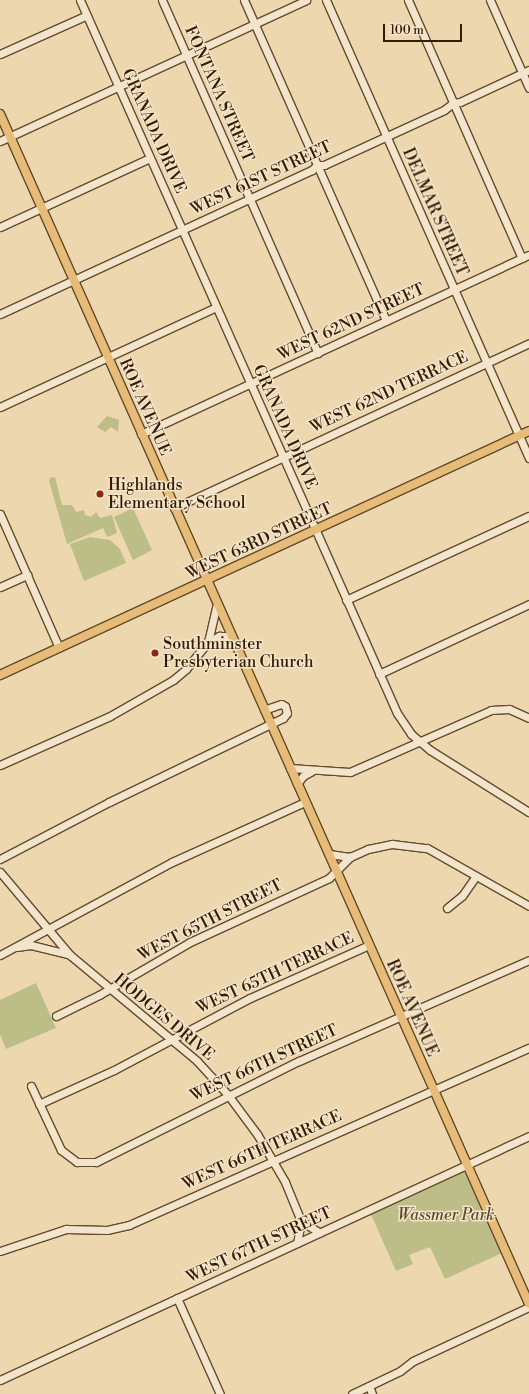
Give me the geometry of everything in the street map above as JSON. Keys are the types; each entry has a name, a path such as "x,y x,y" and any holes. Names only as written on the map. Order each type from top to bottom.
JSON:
{"main road":[{"name":"ROE AVENUE","path":"0,114 108,357 216,606 329,854 529,1305"},
{"name":"WEST 63RD STREET","path":"0,675 529,431"}],"street":[{"name":"GRANADA DRIVE","path":"80,0 397,713 405,727 420,742 529,812"},
{"name":"FONTANA STREET","path":"162,0 318,353"},
{"path":"244,0 386,321"},
{"path":"0,141 306,0"},
{"name":"DELMAR STREET","path":"326,0 529,458"},
{"path":"408,0 526,257"},
{"path":"490,0 526,72 529,88"},
{"path":"0,54 87,15"},
{"name":"WEST 61ST STREET","path":"3,313 312,170 317,165 324,165 454,103 460,102 526,72"},
{"path":"0,227 150,158"},
{"name":"WEST 62ND STREET","path":"141,434 526,257"},
{"path":"0,407 216,307"},
{"name":"WEST 62ND TERRACE","path":"174,508 529,343"},
{"path":"0,514 59,648"},
{"path":"346,600 529,516"},
{"path":"0,587 27,575"},
{"path":"379,674 529,604"},
{"path":"208,642 216,606"},
{"path":"0,765 110,716 158,690 186,669 208,642 219,636 230,636"},
{"path":"0,859 109,802 287,715 286,708 279,704 264,710"},
{"path":"290,768 350,772 491,710 509,710 529,718"},
{"path":"297,784 303,775 312,770"},
{"path":"0,955 45,929 166,866 305,802"},
{"name":"WEST 65TH STREET","path":"56,1016 110,989 190,942 329,878 350,857 384,845 409,844 440,854 529,906"},
{"name":"WEST 65TH STREET","path":"329,854 350,857"},
{"name":"HODGES DRIVE","path":"0,872 45,929 70,955 171,1038 228,1095 273,1160 301,1221"},
{"path":"447,908 462,896 476,876"},
{"path":"11,948 31,945 70,955"},
{"name":"WEST 65TH TERRACE","path":"39,1104 114,1070 171,1038 250,998 369,945"},
{"name":"WEST 66TH STREET","path":"39,1104 61,1150 72,1160 86,1163 103,1159 228,1095 400,1016 529,960"},
{"name":"WEST 66TH TERRACE","path":"0,1251 66,1229 107,1230 129,1225 433,1088 529,1048"},
{"path":"32,1086 39,1104"},
{"name":"WEST 67TH STREET","path":"0,1380 529,1136"},
{"path":"297,1243 301,1221 320,1232"},
{"path":"177,1298 220,1394"},
{"path":"352,1394 400,1371 413,1361 529,1305"},
{"path":"369,1386 372,1394"}],"green space":[{"path":"107,416 119,420 118,432 111,427 105,432 97,427"},
{"path":"55,477 62,505 72,505 76,512 84,510 85,515 91,517 96,512 100,518 112,515 117,533 107,537 103,528 67,544 49,481 50,478"},
{"path":"133,508 152,550 133,560 114,517"},
{"path":"90,537 110,540 120,549 126,563 84,581 70,544"},
{"path":"36,983 56,1028 6,1049 0,1034 0,1000"},
{"name":"Wassmer Park","path":"460,1170 466,1173 502,1253 445,1279 430,1247 409,1255 413,1264 396,1271 370,1212"}],"place":[{"name":"Highlands Elementary School","path":"100,494"},
{"name":"Southminster Presbyterian Church","path":"155,653"}]}
